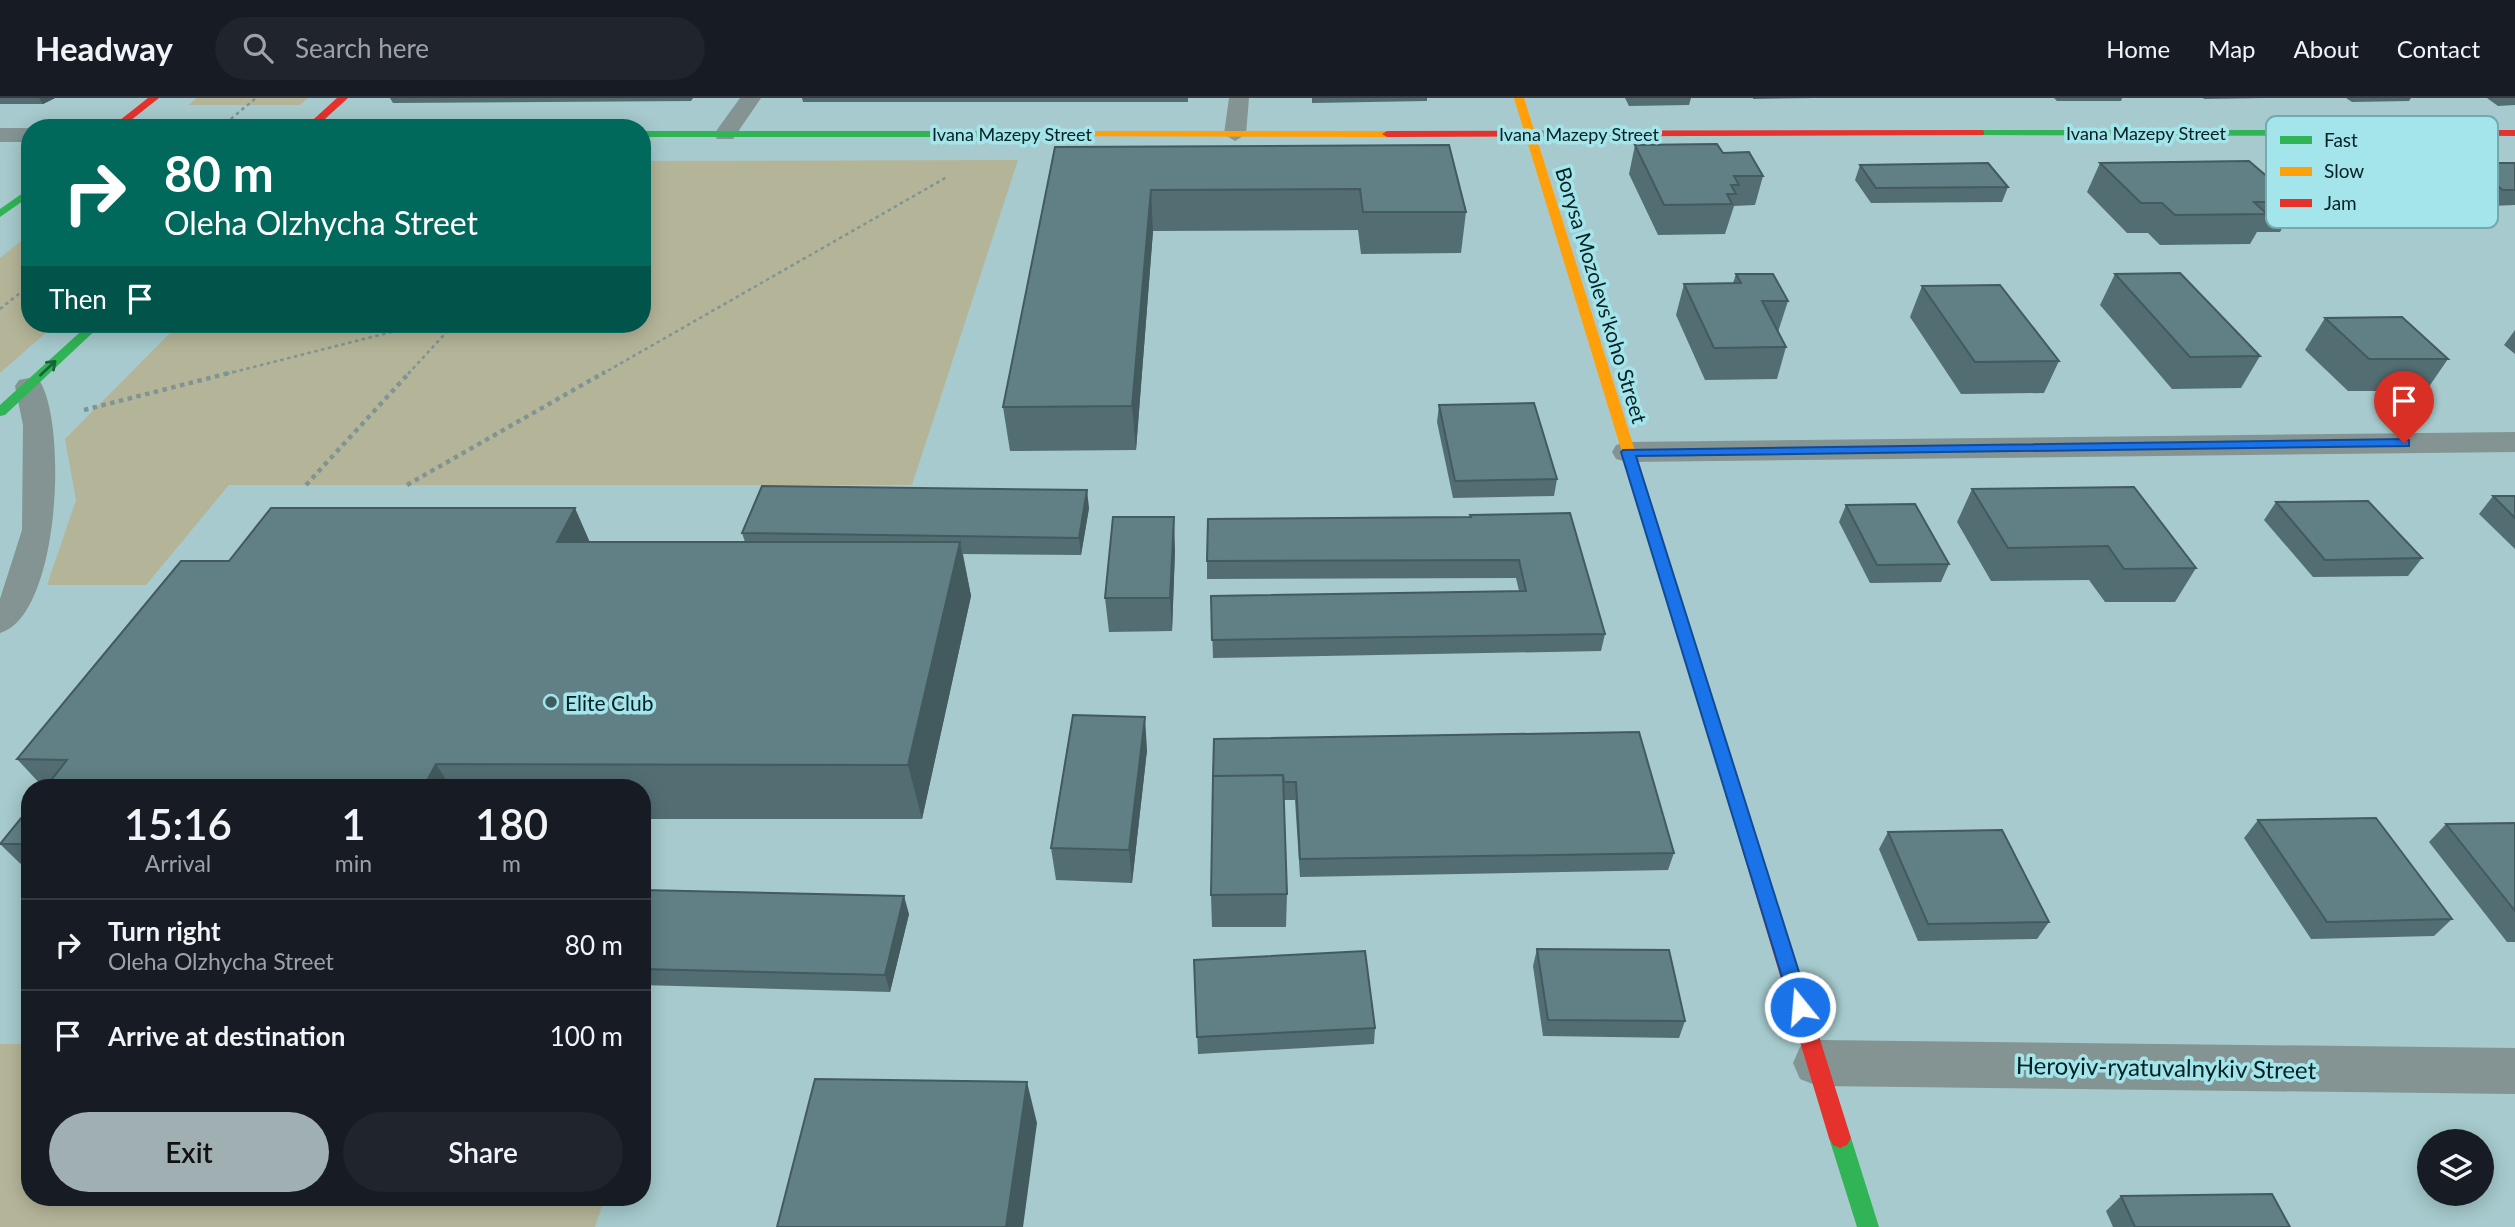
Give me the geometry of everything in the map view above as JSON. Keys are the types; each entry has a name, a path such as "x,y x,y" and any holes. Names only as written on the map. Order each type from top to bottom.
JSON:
{"street":[{"path":"127,119 154,98"},
{"path":"319,119 343,98"},
{"name":"Borysa Mozolevs'koho Street","path":"1519,98 1868,1227"},
{"name":"Ivana Mazepy Street","path":"651,134 2266,133"},
{"path":"0,135 21,135"},
{"path":"0,214 21,198"},
{"path":"0,412 86,333"},
{"path":"1628,452 2515,442"},
{"name":"Heroyiv-ryatuvalnykiv Street","path":"1818,1063 2515,1071"}],"lane":[{"path":"725,134 751,98"},
{"path":"1235,134 1239,98"},
{"path":"0,621 18,600 38,530 37,425 29,386"}],"path":[{"path":"231,119 256,98"},
{"path":"407,485 949,176"},
{"path":"0,309 21,292"},
{"path":"79,411 387,333"},
{"path":"306,485 446,333"}],"green space":[{"path":"197,98 308,98 300,105 188,105"},
{"path":"1018,160 912,485 229,485 146,585 47,585 76,500 65,439 170,333 651,333 651,161"},
{"path":"21,241 21,333 46,333 0,373 0,258"},
{"path":"0,1044 21,1044 21,1206 602,1206 595,1227 0,1227"}],"building":[{"path":"1717,144 1723,153 1749,152 1763,176 1734,176 1739,185 1731,185 1736,194 1727,194 1732,204 1664,205 1635,145"},
{"path":"1449,145 1466,212 1363,212 1360,189 1151,190 1132,406 1003,407 1055,147"},
{"path":"2249,161 2266,176 2266,202 2254,202 2266,214 2175,215 2162,203 2141,203 2100,163"},
{"path":"1988,163 2008,187 1876,188 1860,165"},
{"path":"2498,163 2515,163 2515,190 2503,190 2498,186"},
{"path":"2180,273 2260,356 2190,357 2115,274"},
{"path":"1736,274 1773,274 1788,301 1762,301 1786,347 1714,348 1684,284 1741,283"},
{"path":"2000,285 2059,361 1975,362 1922,286"},
{"path":"2402,317 2448,359 2369,359 2325,318"},
{"path":"1534,403 1557,479 1455,481 1439,405"},
{"path":"762,486 1087,490 1079,538 742,533"},
{"path":"2134,487 2196,568 2124,569 2108,546 2008,548 1972,489"},
{"path":"2493,496 2515,496 2515,518"},
{"path":"2368,501 2422,558 2325,560 2276,502"},
{"path":"1915,504 1949,564 1877,565 1846,505"},
{"name":"Elite Club","path":"271,508 575,508 557,542 960,542 908,765 436,764 428,779 52,779 67,760 17,759 181,561 229,561"},
{"path":"1570,513 1605,634 1212,640 1211,596 1526,591 1519,560 1207,561 1208,519 1471,517 1470,515"},
{"path":"1113,517 1174,517 1170,598 1105,598"},
{"path":"1073,715 1145,717 1129,850 1051,848"},
{"path":"1639,732 1674,853 1300,859 1296,782 1284,782 1283,775 1213,776 1214,739"},
{"path":"1283,775 1287,894 1211,895 1213,776"},
{"path":"21,818 21,844 0,844"},
{"path":"2376,818 2452,919 2327,922 2258,820"},
{"path":"2515,823 2515,911 2446,824"},
{"path":"2002,830 2049,922 1928,924 1888,832"},
{"path":"651,890 904,896 885,975 651,969"},
{"path":"1537,949 1669,950 1685,1021 1548,1020"},
{"path":"1365,951 1375,1028 1197,1037 1194,960"},
{"path":"815,1079 1027,1082 1006,1227 777,1227"},
{"path":"2272,1194 2290,1227 2135,1227 2121,1196"}],"traffic: fast":[{"path":"1981,133 2266,133"},
{"path":"651,134 989,134"},
{"path":"0,214 21,198"},
{"path":"0,412 86,333"},
{"path":"1646,508 1751,849"},
{"path":"1840,1138 1868,1227"}],"traffic: slow":[{"path":"1519,98 1646,508"},
{"path":"989,134 1387,134"}],"traffic: jam":[{"path":"127,119 154,98"},
{"path":"319,119 343,98"},
{"path":"1387,134 1981,133"},
{"path":"2498,133 2515,133"},
{"path":"1751,849 1840,1138"}],"place":[{"name":"Elite Club","path":"551,702"}],"route":[{"path":"1800,1007 1628,452 2404,443"}]}
